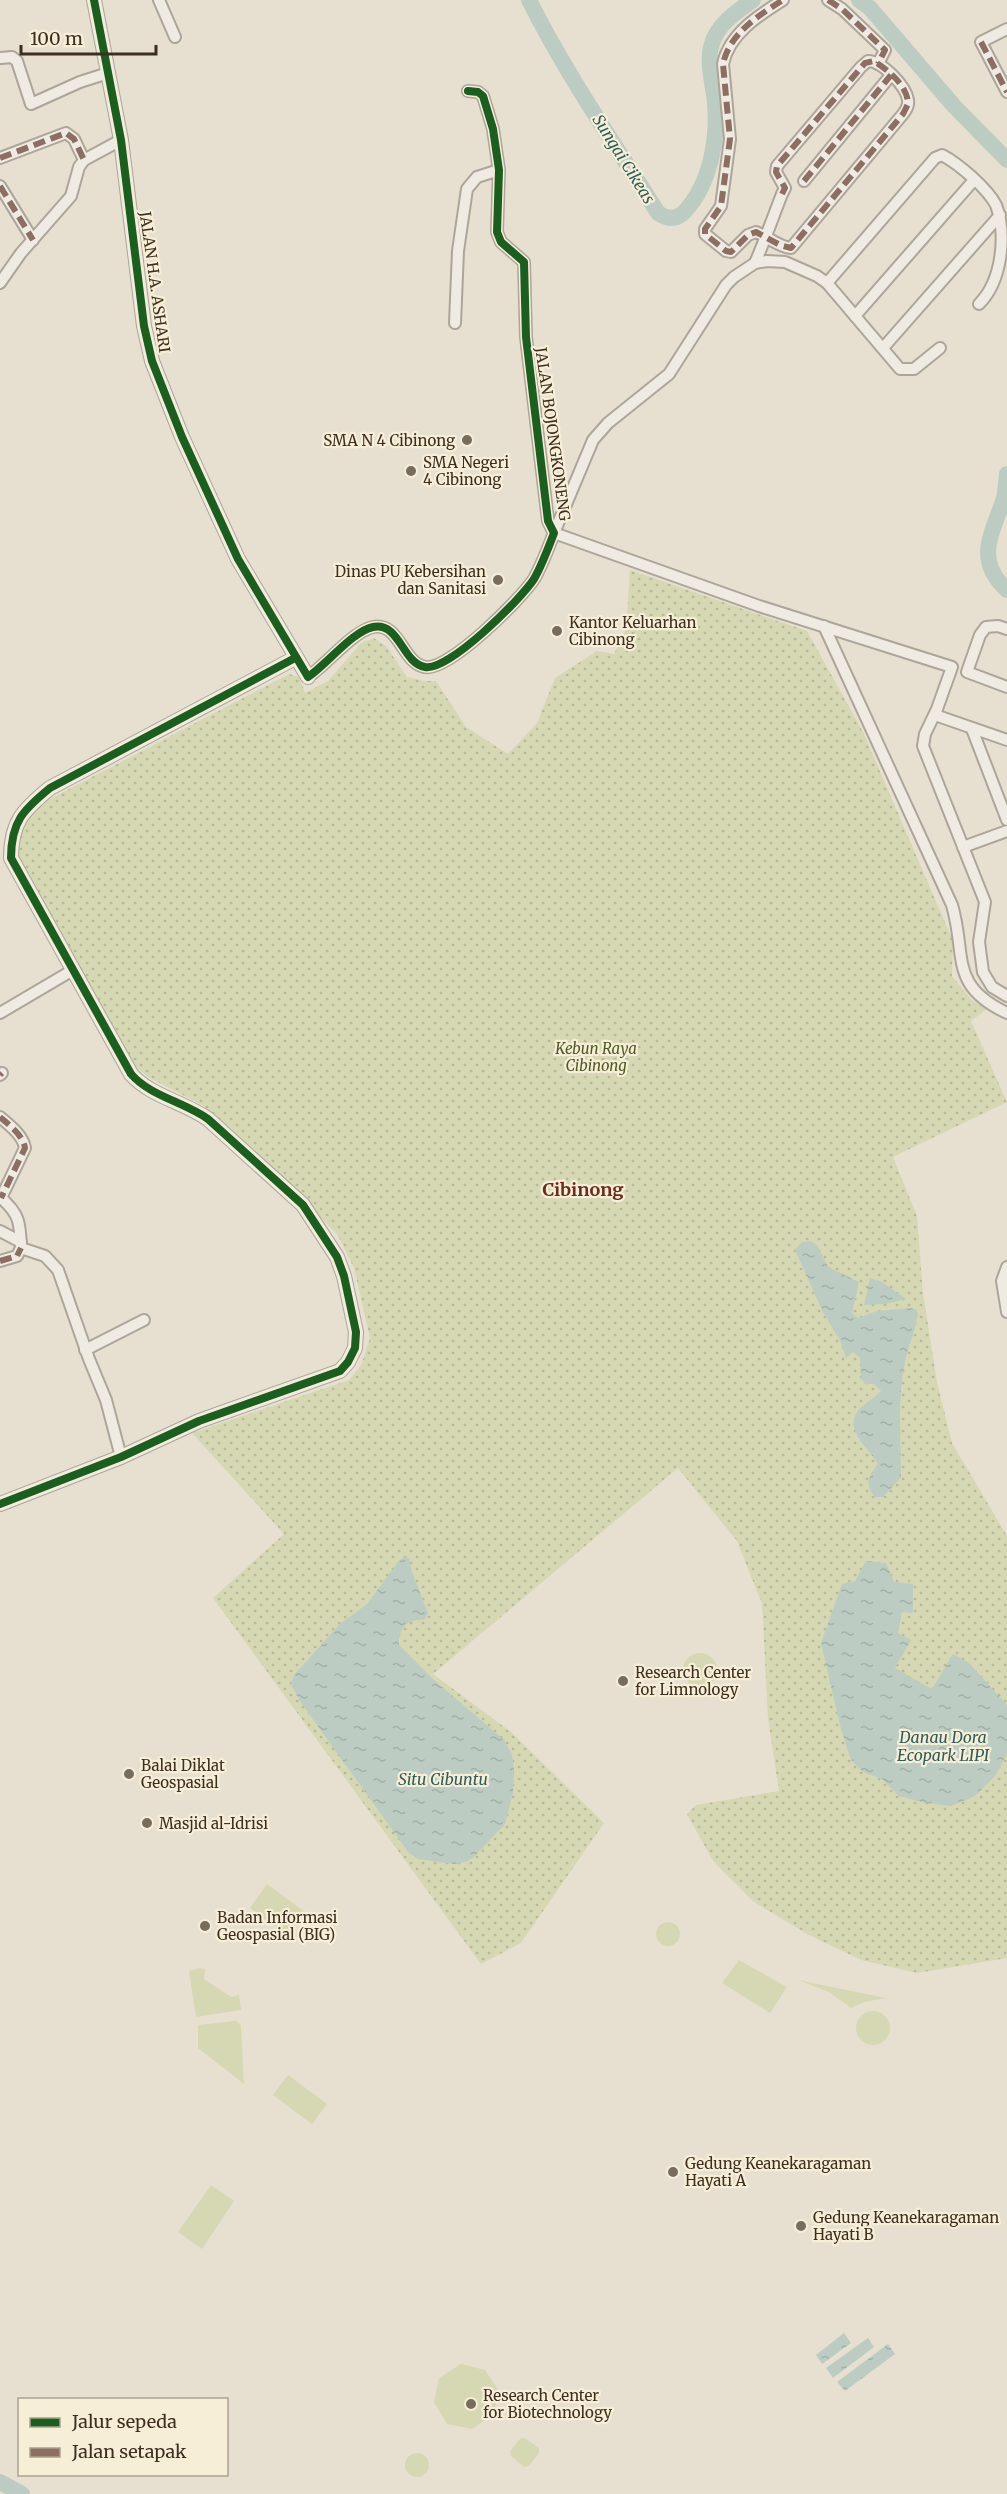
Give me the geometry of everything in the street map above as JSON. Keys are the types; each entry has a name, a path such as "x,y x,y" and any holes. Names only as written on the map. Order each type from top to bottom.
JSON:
{"street":[{"name":"JALAN H.A. ASHARI","path":"94,0 121,140 144,326 152,361 182,437 226,535 265,608 308,677"},
{"path":"159,0 176,37"},
{"path":"755,263 766,236 785,188 776,172 777,166 861,67 868,61 878,64 900,85 908,99 908,104 903,114 794,246 785,248 766,236 752,232 731,252 726,251 705,234 705,229 721,206 730,139 724,55 734,39 752,21 783,0"},
{"path":"828,0 842,9 885,50 878,64"},
{"path":"1007,29 981,42 1007,92"},
{"path":"1,58 12,57 17,61 31,104 80,82 108,73"},
{"path":"804,182 891,75"},
{"path":"456,323 458,251 467,189 477,177 499,170 493,129 484,99 480,93 468,91"},
{"path":"0,158 66,134 74,139 84,160"},
{"path":"0,283 21,254 70,196 79,167 84,160 121,140"},
{"path":"827,283 938,156 945,156 990,195 1003,227 1002,254 997,276 992,289 979,304"},
{"name":"JALAN BOJONGKONENG","path":"308,677 322,668 356,636 373,627 385,628 392,633 417,664 426,668 434,667 449,659 492,624 520,597 533,580 554,533 548,521 526,337 524,262 501,242 497,232 499,170"},
{"path":"855,316 974,180"},
{"path":"0,186 33,240"},
{"path":"883,348 1000,215"},
{"path":"940,348 914,369 900,369 827,283 785,262 755,263 726,285 669,374 600,430 588,448 554,533 636,564 1007,687"},
{"path":"824,626 952,905 959,934 961,969 979,995 1007,1013"},
{"path":"967,672 980,635 986,627 998,626 1007,629"},
{"path":"0,1503 121,1457 199,1421 340,1371 355,1348 356,1332 344,1276 337,1257 309,1212 208,1119 134,1078 11,858 11,840 21,814 50,788 295,658"},
{"path":"952,667 935,715 925,734 923,746 985,902 983,925 978,942 983,972 993,987 1007,996"},
{"path":"935,715 1007,740"},
{"path":"972,729 1007,820"},
{"path":"994,790 1007,794"},
{"path":"963,847 1007,831"},
{"path":"0,1013 73,970"},
{"path":"0,1117 17,1133 24,1142 25,1148 0,1197 18,1217 21,1245 17,1256 0,1261"},
{"path":"0,1231 21,1245 45,1256 58,1270 106,1400 121,1457"},
{"path":"1007,1267 1002,1281 1007,1312"},
{"path":"86,1350 144,1320"}],"green space":[{"name":"Kebun Raya Cibinong","path":"630,570 807,631 863,732 953,941 952,976 972,1000 987,1009 971,1021 1007,1102 893,1157 917,1216 923,1293 937,1382 952,1443 1007,1536 1007,1958 917,1973 861,1960 809,1935 754,1902 713,1861 687,1814 696,1805 779,1791 768,1719 762,1604 737,1541 678,1468 433,1674 511,1732 604,1823 521,1943 481,1964 213,1598 284,1534 192,1433 349,1380 361,1365 370,1338 354,1268 337,1234 226,1124 202,1105 148,1077 130,1062 18,859 19,839 22,831 34,811 50,799 289,674 299,677 305,693 328,681 361,643 374,638 386,646 407,677 436,681 466,727 508,754 537,723 555,678 597,651 614,654 626,629"},
{"path":"700,1653 712,1658 717,1670 712,1682 700,1687 688,1682 683,1670 688,1658"},
{"path":"267,1884 305,1912 287,1936 250,1908"},
{"path":"668,1922 677,1925 680,1934 677,1943 668,1946 659,1943 656,1934 659,1925"},
{"path":"739,1960 787,1987 770,2013 722,1983"},
{"path":"205,1969 204,1979 231,1997 239,1995 241,2010 196,2017 189,1971"},
{"path":"798,1980 886,1998 864,2002 851,2008 829,1992"},
{"path":"873,2011 885,2016 890,2028 885,2040 873,2045 861,2040 856,2028 861,2016"},
{"path":"236,2021 241,2025 244,2084 198,2048 198,2025"},
{"path":"288,2075 327,2104 312,2124 273,2095"},
{"path":"211,2185 234,2201 202,2249 178,2232"},
{"path":"461,2364 485,2370 499,2391 493,2415 472,2429 447,2424 434,2402 439,2378"},
{"path":"525,2438 539,2448 539,2453 529,2466 524,2467 511,2456 510,2451 520,2439"},
{"path":"417,2453 425,2457 429,2465 425,2473 417,2477 409,2473 405,2465 409,2457"}],"water":[{"path":"810,1241 817,1245 828,1267 859,1282 852,1313 858,1318 877,1311 913,1308 918,1313 906,1356 901,1390 901,1477 883,1497 875,1497 870,1488 870,1476 878,1464 856,1434 854,1427 856,1414 881,1391 874,1384 865,1384 861,1378 860,1358 853,1352 846,1358 840,1340 823,1312 795,1250 802,1242"},
{"path":"870,1278 882,1282 906,1299 885,1304 864,1305"},
{"name":"Situ Cibuntu","path":"404,1557 409,1558 428,1613 424,1620 413,1621 405,1625 400,1634 399,1645 433,1679 503,1739 512,1754 513,1793 505,1824 474,1857 466,1862 454,1864 418,1859 409,1853 299,1700 291,1684 294,1675 340,1624 367,1604"},
{"name":"Danau Dora Ecopark LIPI","path":"866,1561 886,1563 894,1582 913,1584 913,1613 902,1612 898,1633 911,1640 895,1668 932,1689 953,1654 969,1663 1007,1705 1007,1754 995,1776 975,1796 951,1806 899,1796 882,1779 863,1772 851,1760 841,1729 821,1643 842,1584 855,1581"},
{"path":"844,2333 851,2343 822,2364 816,2355"},
{"path":"868,2338 874,2347 833,2378 826,2368"},
{"path":"888,2344 895,2354 845,2391 837,2382"}],"waterway":[{"name":"Sungai Cikeas","path":"529,0 574,81 658,213 673,218 680,216 695,199 711,159 716,116 711,74 711,47 722,26 753,0"},
{"name":"Sungai Cikeas","path":"859,0 870,8 954,106 1007,160"},
{"name":"Sungai Cikeas","path":"1007,474 1004,498 991,534 988,556 997,579 1007,590"},
{"path":"0,2482 22,2494"}],"marked path":[{"path":"782,194 785,188 776,172 777,166 865,63 874,61 891,74 905,91 908,104 903,114 791,248 780,245 756,232 748,235 731,252 726,251 705,234 705,229 721,206 730,139 723,64 726,53 746,26 783,0"},
{"path":"828,0 842,9 885,50 878,64"},
{"path":"981,42 1007,92"},
{"path":"804,181 891,75"},
{"path":"0,158 66,133 74,139 84,160"},
{"path":"0,186 33,240"},
{"path":"0,1117 19,1135 25,1148 1,1198"},
{"path":"0,1261 17,1256 21,1248"}],"cycle path":[{"path":"94,0 121,140 144,326 152,361 182,437 238,559 308,677 348,641 373,627 382,627 395,636 417,664 425,667 436,665 450,658 500,617 527,589 540,568 554,533 548,521 526,337 524,262 501,242 497,232 499,170 493,129 483,96 478,92 468,91"},
{"path":"0,1504 121,1457 199,1421 340,1371 355,1348 356,1332 344,1276 337,1257 303,1205 208,1119 148,1088 131,1074 11,858 13,835 20,818 50,788 295,658"}],"place":[{"name":"SMA N 4 Cibinong","path":"467,440"},
{"name":"SMA Negeri 4 Cibinong","path":"411,471"},
{"name":"Dinas PU Kebersihan dan Sanitasi","path":"498,580"},
{"name":"Kantor Keluarhan Cibinong","path":"557,631"},
{"name":"Research Center for Limnology","path":"623,1681"},
{"name":"Balai Diklat Geospasial","path":"129,1774"},
{"name":"Masjid al-Idrisi","path":"147,1823"},
{"name":"Badan Informasi Geospasial (BIG)","path":"205,1926"},
{"name":"Gedung Keanekaragaman Hayati A","path":"673,2172"},
{"name":"Gedung Keanekaragaman Hayati B","path":"801,2226"},
{"name":"Research Center for Biotechnology","path":"471,2404"}],"district":[{"name":"Cibinong","path":"583,1189"}]}
